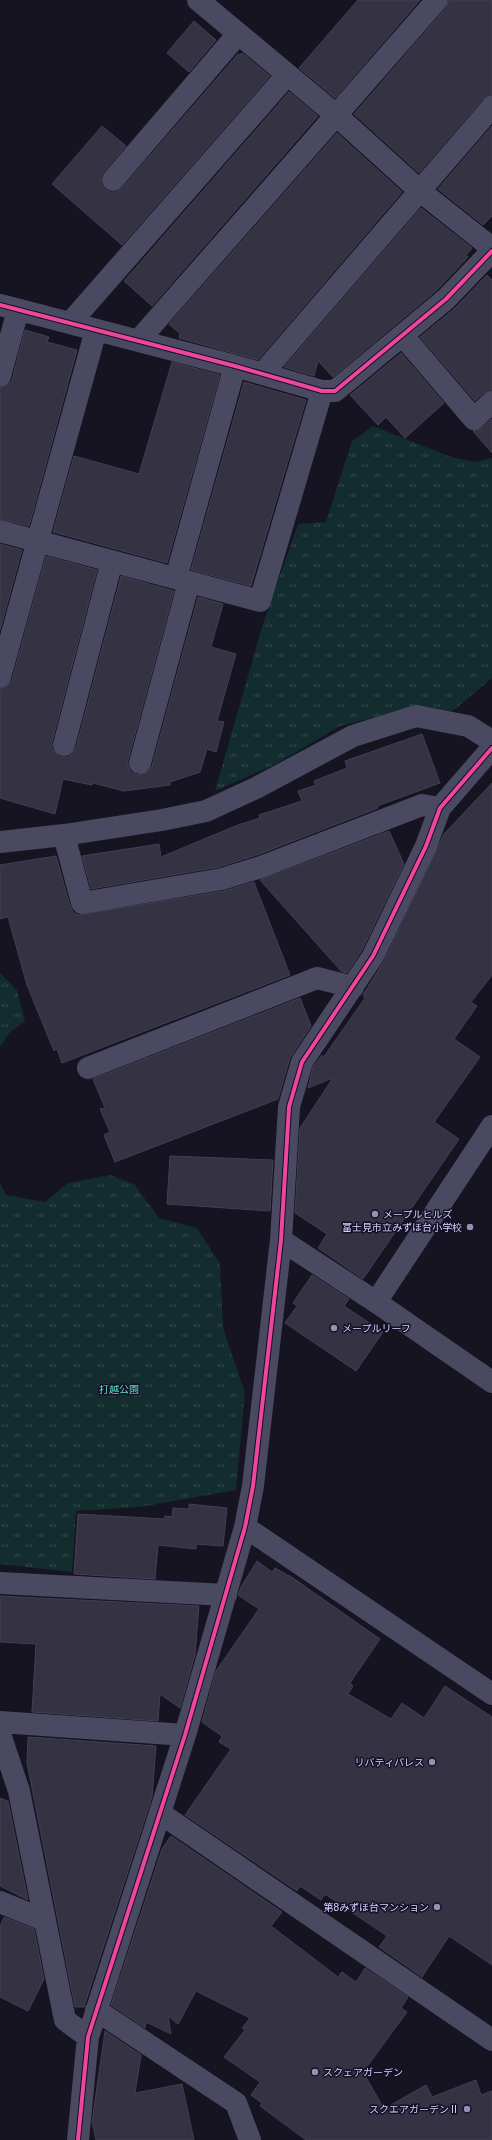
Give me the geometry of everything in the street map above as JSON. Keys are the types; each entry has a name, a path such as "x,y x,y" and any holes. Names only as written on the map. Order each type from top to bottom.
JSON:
{"street":[{"path":"198,0 336,115 420,191 492,248"},
{"path":"138,341 437,0"},
{"path":"113,180 238,34"},
{"path":"70,323 287,75"},
{"path":"262,374 492,107"},
{"path":"0,376 9,308 235,366 322,391 335,391 446,299 492,251"},
{"path":"0,677 96,330"},
{"path":"403,336 474,418 492,402"},
{"path":"140,763 235,366"},
{"path":"0,531 260,601 322,391"},
{"path":"64,745 112,561"},
{"path":"0,842 64,835 162,820 206,811 256,788 353,736 416,716 468,726 492,741"},
{"path":"78,2140 88,2037 185,1735 245,1527 253,1486 281,1240 290,1107 302,1062 373,956 426,846 440,808 492,748"},
{"path":"64,835 82,903 222,879 261,867 422,805 440,808"},
{"path":"88,1068 317,978 353,987"},
{"path":"376,1302 492,1126"},
{"path":"281,1240 376,1302 492,1382"},
{"path":"245,1527 492,1694"},
{"path":"0,1583 226,1595"},
{"path":"0,1722 185,1735"},
{"path":"0,1734 19,1791 64,2020 88,2037"},
{"path":"160,1813 492,2040"},
{"path":"0,1902 44,1920"},
{"path":"96,2010 236,2103 250,2140"}],"green space":[{"path":"373,426 451,457 475,462 492,458 492,678 453,711 403,710 340,726 276,764 215,791 263,624 298,524 326,522 352,441"},
{"path":"0,973 17,990 25,1021 9,1033 0,1047"},
{"name":"打越公園","path":"110,1175 134,1184 159,1218 197,1228 220,1264 223,1328 245,1393 236,1490 140,1507 76,1511 72,1572 0,1564 0,1183 6,1195 45,1202 68,1183"}],"building":[{"path":"358,0 420,0 335,98 299,68"},
{"path":"449,0 492,0 492,95 483,99 419,173 354,114 446,8"},
{"path":"194,21 216,40 189,72 167,53"},
{"path":"242,53 270,76 122,245 52,184 102,126 126,146 101,177 101,184 105,189 110,192 117,192 238,54 240,55"},
{"path":"289,92 318,116 152,306 124,281"},
{"path":"492,126 492,216 483,225 438,189"},
{"path":"337,133 402,192 258,360 179,338 180,334 169,324"},
{"path":"421,208 472,248 466,255 468,257 437,290 333,377 318,361 314,376 284,367"},
{"path":"487,275 492,280 492,390 484,393 475,401 420,337 454,309"},
{"path":"25,330 49,337 47,342 77,350 29,526 0,519 0,388 8,385 12,380"},
{"path":"401,353 444,403 405,438 386,417 378,425 350,395"},
{"path":"172,362 220,375 167,563 53,532 74,456 139,474"},
{"path":"244,382 306,400 251,586 191,570"},
{"path":"492,419 492,453 473,431 482,428"},
{"path":"0,544 22,550 0,630"},
{"path":"46,556 97,570 52,742 52,749 60,757 68,757 76,748 121,576 174,591 128,760 128,766 131,772 137,775 148,772 152,766 198,597 223,604 211,647 236,654 217,721 224,722 216,752 207,749 200,772 170,782 170,785 124,791 93,783 92,785 63,779 55,814 0,798 0,689 8,686 12,680"},
{"path":"422,734 440,783 377,806 378,808 257,855 219,867 91,889 82,856 159,844 161,857 238,825 260,818 259,815 302,801 298,791 316,785 314,781 347,768 345,761"},
{"path":"492,783 492,975 471,1002 477,1006 454,1039 480,1057 434,1122 459,1139 363,1279 318,1248 327,1234 295,1213 300,1128 333,1078 308,1088 313,1067 322,1055 323,1058 365,998 363,995 384,961 444,834"},
{"path":"389,831 404,864 362,950 347,973 341,971 260,880"},
{"path":"56,856 70,906 73,912 78,915 224,891 254,882 290,975 62,1063 57,1049 54,1051 27,985 8,917 0,919 0,865"},
{"path":"300,998 311,1026 290,1058 278,1099 115,1162 104,1135 110,1132 100,1109 105,1108 93,1079"},
{"path":"170,1156 273,1160 270,1211 167,1204"},
{"name":"メープルリーフ","path":"312,1275 349,1299 344,1306 383,1332 356,1371 285,1323 297,1306 293,1303"},
{"path":"189,1504 227,1508 223,1546 196,1544 196,1549 158,1545 155,1579 74,1574 78,1514 164,1519 165,1516 172,1517 173,1508 189,1509"},
{"path":"257,1561 272,1572 275,1568 293,1578 380,1639 350,1683 353,1686 348,1694 391,1719 402,1703 424,1718 445,1686 492,1717 492,1965 449,1936 422,1977 379,1947 387,1936 325,1894 321,1900 300,1886 297,1891 185,1815 231,1749 219,1742 222,1736 202,1722 216,1671 259,1609 238,1595 241,1587"},
{"path":"0,1596 199,1606 195,1655 180,1708 160,1694 158,1721 32,1712 36,1644 0,1642"},
{"path":"28,1737 156,1746 152,1797 84,2007 75,2007 27,1763"},
{"path":"0,1798 8,1801 28,1900 0,1886"},
{"path":"171,1836 282,1912 271,1926 338,1977 342,1972 356,1982 365,1968 408,1997 401,2008 407,2012 363,2072 384,2109 426,2085 432,2097 476,2080 481,2095 492,2091 492,2140 306,2140 260,2106 262,2103 251,2095 260,2082 224,2057 245,2030 242,2028 250,2018 196,1991 178,2024 168,2016 171,2034 146,2022 145,2028 111,2005 162,1849"},
{"path":"4,1917 34,1929 44,1979 28,2011 0,1997 0,1927"},
{"path":"105,2031 141,2055 135,2093 182,2084 194,2140 96,2140 92,2122"}],"cycle path":[{"path":"0,305 235,366 322,391 335,391 446,299 492,251"},
{"path":"78,2140 88,2037 185,1735 245,1527 253,1486 281,1240 289,1107 302,1062 373,956 426,846 440,808 492,748"}],"place":[{"name":"メープルヒルズ","path":"375,1214"},
{"name":"富士見市立みずほ台小学校","path":"470,1227"},
{"name":"メープルリーフ","path":"334,1328"},
{"name":"リバティパレス","path":"432,1762"},
{"name":"第8みずほ台マンション","path":"437,1907"},
{"name":"スクェアガーデン","path":"315,2072"},
{"name":"スクエアガーデンⅡ","path":"467,2109"}]}
